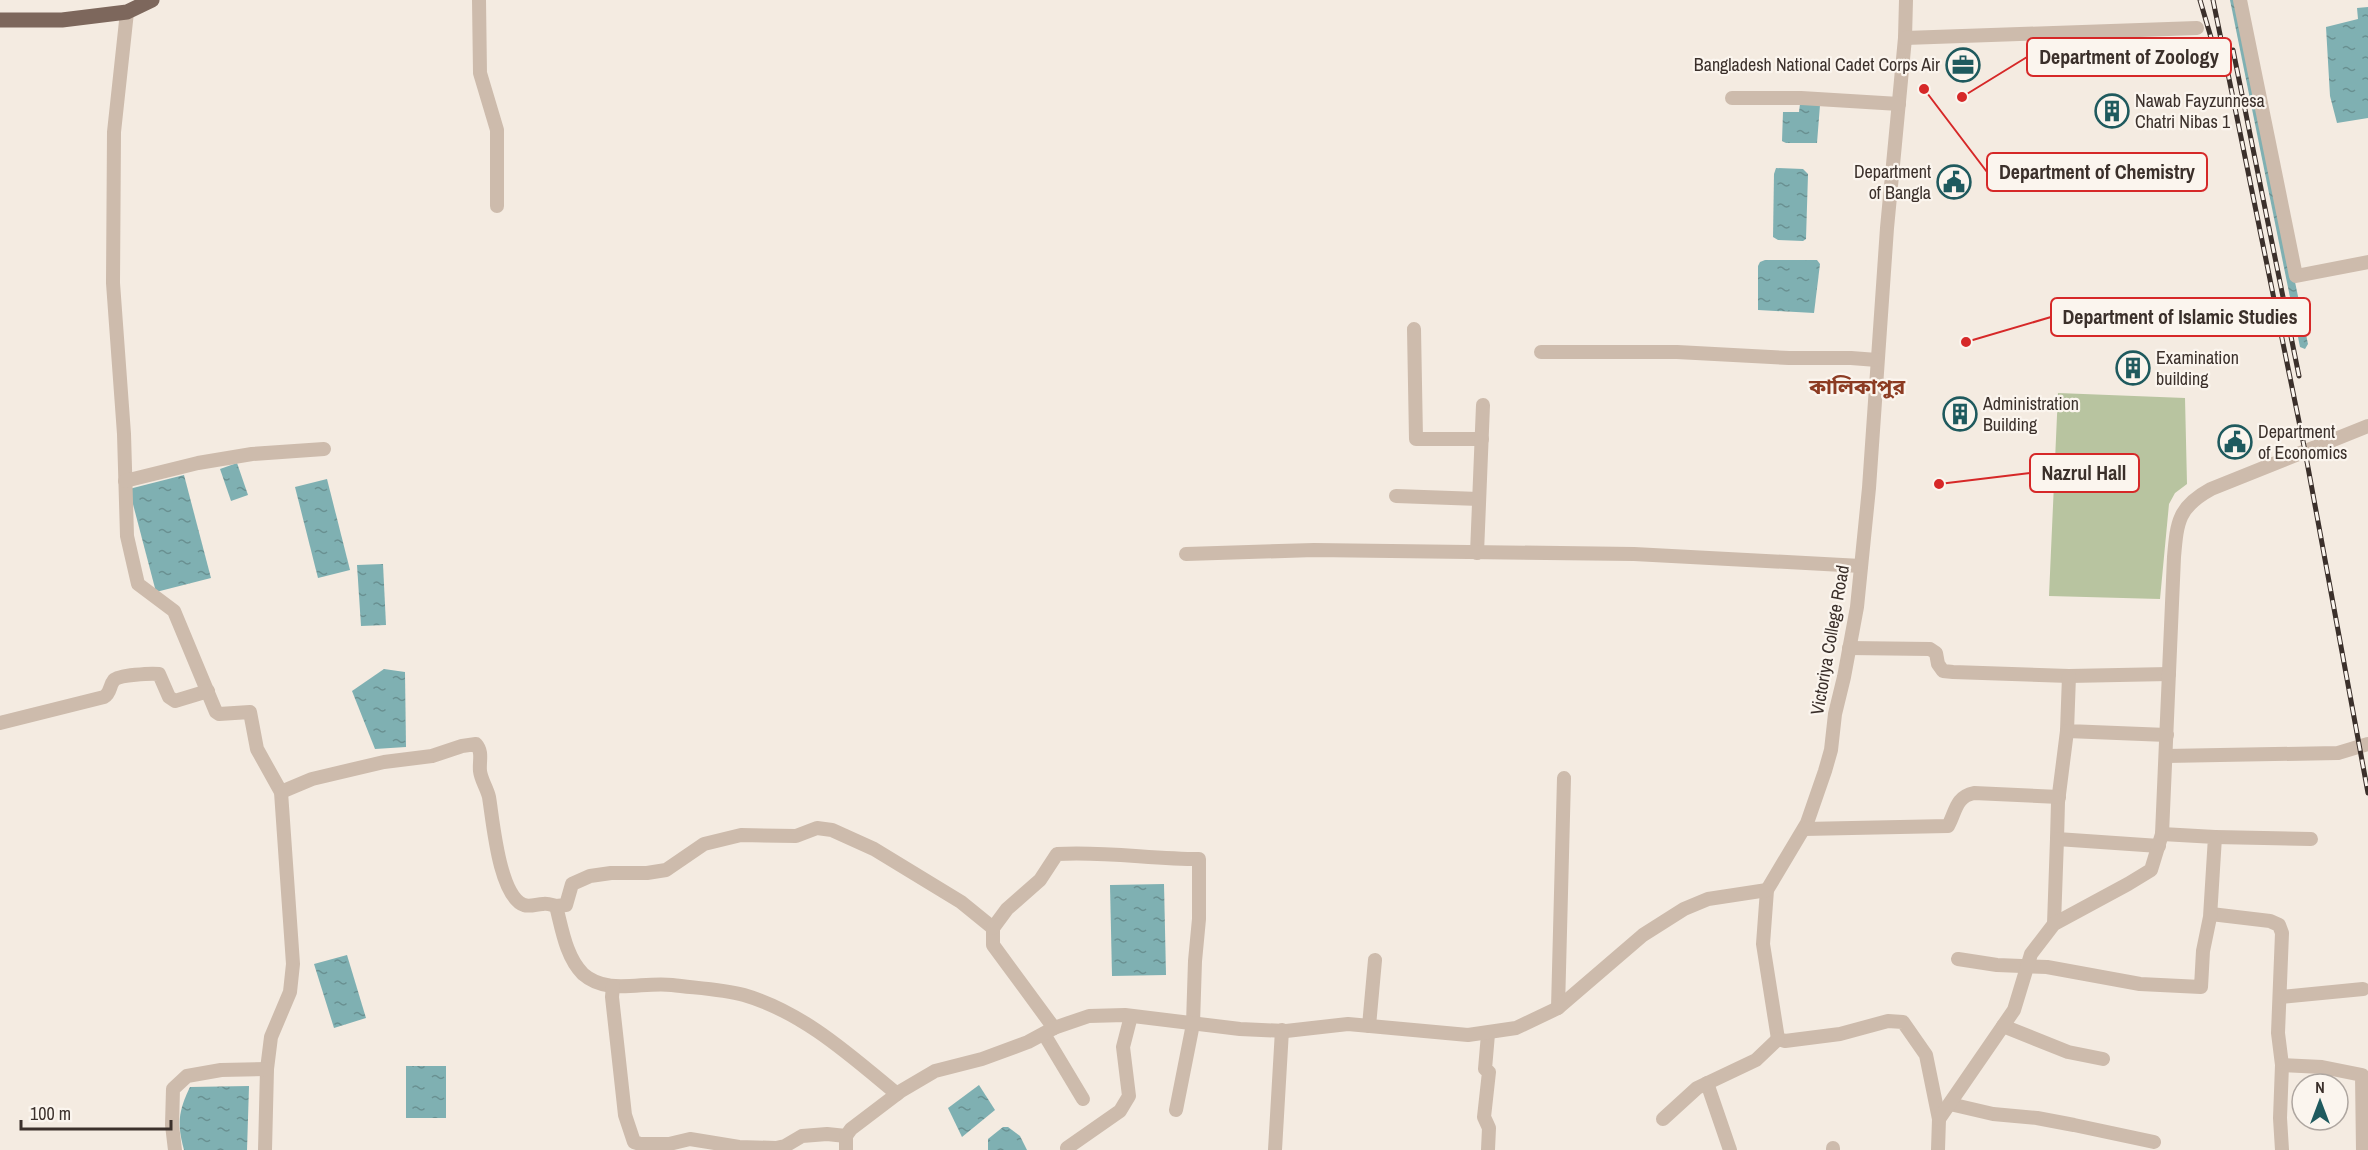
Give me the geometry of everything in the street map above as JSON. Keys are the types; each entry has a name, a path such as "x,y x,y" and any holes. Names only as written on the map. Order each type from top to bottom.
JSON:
{"main road":[{"path":"0,20 62,20 127,12 152,0"}],"street":[{"path":"479,0 480,73 497,130 497,206"},
{"name":"Victoriya College Road","path":"1779,1039 1763,944 1767,891 1804,829 1831,750 1835,714 1849,648 1862,566 1905,38 1906,0"},
{"path":"2240,0 2296,275 2298,277 2368,262"},
{"path":"127,12 114,132 113,272 127,536 138,585 174,611 219,714 250,712 257,749 281,792 293,964 290,992 271,1037 267,1069 265,1150"},
{"path":"1905,38 2197,28"},
{"path":"1732,98 1801,98 1899,104"},
{"path":"1414,329 1416,440 1482,439"},
{"path":"1541,352 1677,352 1877,360"},
{"path":"1478,553 1484,405"},
{"path":"1939,1119 2014,1010 2031,954 2054,924 2151,870 2161,840 2174,556 2176,531 2182,510 2194,499 2211,489 2368,426"},
{"path":"125,481 198,463 241,456 324,449"},
{"path":"1396,496 1479,499"},
{"path":"1186,554 1314,550 1634,554 1862,566"},
{"path":"1849,648 1930,649 1936,653 1938,664 1943,671 1953,672 2069,676 2169,674"},
{"path":"0,723 105,697 109,694 113,682 119,678 159,674 169,697 175,701 208,691"},
{"path":"2054,924 2059,797 2067,730 2069,676"},
{"path":"2067,730 2167,735"},
{"path":"281,792 312,779 384,762 432,756 476,744 481,758 480,773 489,795 495,839 508,888 524,905 544,903 556,906 566,905 572,884 590,876 666,870 704,844 741,835 796,836 817,828 832,830 874,849 961,902 993,928"},
{"path":"2166,756 2338,753 2368,744"},
{"path":"1558,1008 1564,778"},
{"path":"1804,829 1948,826 1957,804 1965,795 1974,793 2059,797"},
{"path":"2057,839 2161,840 2215,837 2311,839"},
{"path":"1958,959 2047,967 2140,984 2201,987 2203,951 2211,914 2215,837"},
{"path":"1083,1099 1049,1031 993,945 993,928 1007,909 1040,880 1057,854 1120,854 1199,859 1199,919 1193,1024 1176,1110"},
{"path":"613,986 612,997 625,1116 634,1142 669,1147 690,1139 739,1147 776,1148 785,1146 802,1136 827,1134 846,1143 851,1129 897,1094 935,1071 982,1059 1089,1016 1131,1016 1240,1029 1282,1030 1348,1024 1468,1035 1488,1034 1516,1028 1558,1008 1643,935 1684,909 1708,899 1767,891"},
{"path":"556,906 566,946 584,974 613,986 671,984 716,990 744,995 783,1009 836,1045 897,1094"},
{"path":"2211,914 2270,921 2279,925 2282,933 2278,1033 2282,1065 2280,1118 2282,1150"},
{"path":"1369,1026 1374,960"},
{"path":"2281,997 2363,989"},
{"path":"1067,1148 1120,1111 1129,1096 1123,1047 1131,1016"},
{"path":"1663,1119 1697,1088 1756,1060 1779,1039 1785,1041 1840,1034 1888,1021 1903,1022 1926,1055 1939,1119 1938,1150"},
{"path":"2003,1026 2068,1052 2103,1059"},
{"path":"1275,1150 1282,1030"},
{"path":"1488,1034 1485,1069 1489,1072 1484,1117 1489,1128 1488,1150"},
{"path":"2282,1065 2322,1067 2362,1075 2363,1150"},
{"path":"175,1150 172,1125 173,1089 187,1076 221,1070 267,1069"},
{"path":"1707,1083 1730,1150"},
{"path":"1950,1104 1993,1114 2056,1121 2154,1142"}],"green space":[{"path":"2058,393 2185,398 2187,484 2175,493 2169,504 2160,599 2049,596"}],"water":[{"path":"2230,0 2236,0 2308,344 2305,349 2300,347"},
{"path":"2368,7 2368,118 2337,123 2330,96 2326,27 2358,19 2357,8"},
{"path":"1800,104 1820,105 1817,143 1782,141 1783,112 1799,112"},
{"path":"1776,168 1803,169 1808,174 1806,239 1803,241 1778,240 1773,237"},
{"path":"1765,260 1817,260 1820,264 1814,313 1758,310 1758,266"},
{"path":"237,463 248,495 231,501 220,469"},
{"path":"184,475 211,578 156,592 129,489"},
{"path":"327,479 350,570 318,578 295,487"},
{"path":"383,564 386,625 361,626 357,565"},
{"path":"384,669 405,672 406,747 375,749 352,691"},
{"path":"1164,884 1166,975 1112,976 1110,885"},
{"path":"347,955 366,1018 334,1028 314,964"},
{"path":"406,1066 446,1066 446,1118 406,1118"},
{"path":"979,1085 995,1110 962,1137 948,1108"},
{"path":"249,1086 247,1150 184,1150 180,1133 180,1118 190,1087"},
{"path":"1003,1127 1008,1127 1020,1136 1027,1150 988,1150 988,1139"}],"railway":[{"path":"2200,0 2219,65"},
{"path":"2213,0 2305,451 2368,793"},
{"path":"2233,50 2299,376"}],"place":[{"name":"Bangladesh National Cadet Corps Air","path":"1963,65"},
{"name":"Department of Chemistry","path":"1924,89"},
{"name":"Department of Zoology","path":"1962,97"},
{"name":"Nawab Fayzunnesa Chatri Nibas 1","path":"2112,111"},
{"name":"Department of Bangla","path":"1954,182"},
{"name":"Department of Islamic Studies","path":"1966,342"},
{"name":"Examination building","path":"2133,368"},
{"name":"Administration Building","path":"1960,414"},
{"name":"Department of Economics","path":"2235,442"},
{"name":"Nazrul Hall","path":"1939,484"}],"district":[{"name":"কালিকাপুর","path":"1857,387"}]}
